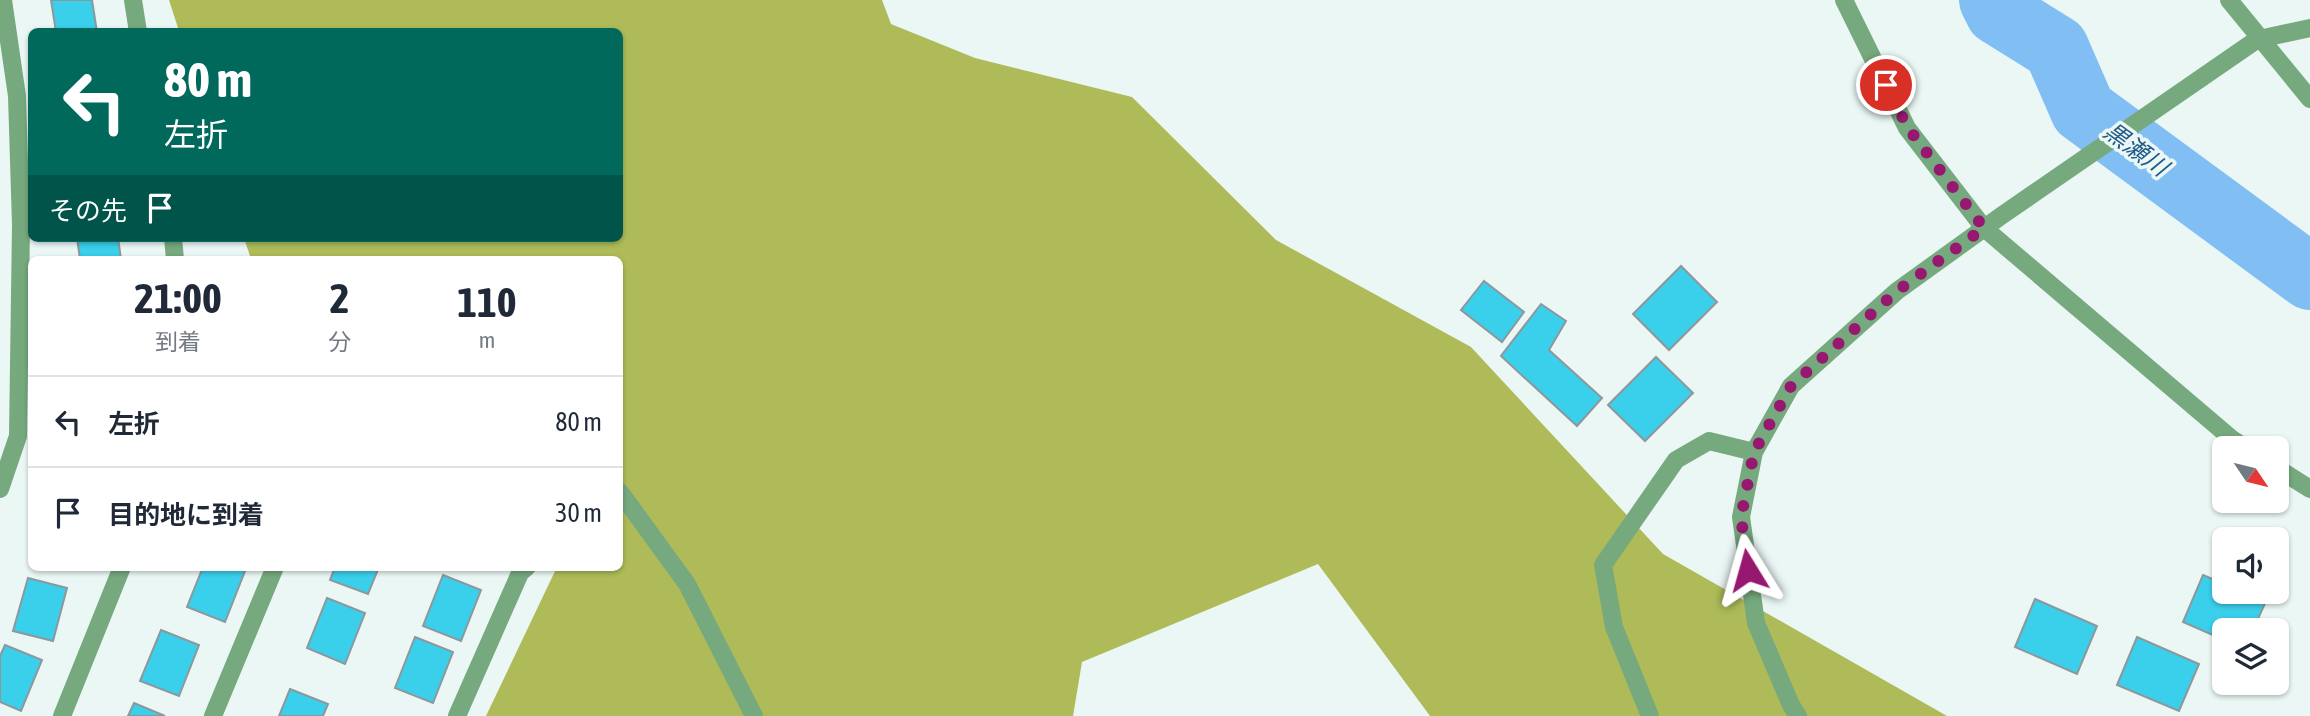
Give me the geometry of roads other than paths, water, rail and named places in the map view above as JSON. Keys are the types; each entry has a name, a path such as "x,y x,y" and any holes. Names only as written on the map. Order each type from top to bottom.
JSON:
{"street":[{"path":"0,489 9,435 21,225 18,109 3,0"},
{"path":"133,0 137,28"},
{"path":"1844,0 1908,128 1984,228 2228,436"},
{"path":"2229,0 2256,41 2310,99"},
{"path":"1798,716 1756,623 1741,517 1754,452 1791,386 1897,291 2001,216 2256,41 2310,28"},
{"path":"1650,716 1614,627 1604,565 1676,460 1709,441 1754,452"},
{"path":"2289,476 2310,489"},
{"path":"623,496 687,584 754,716"},
{"path":"62,716 120,571"},
{"path":"212,716 273,571"},
{"path":"457,716 517,571"}],"waterway":[{"name":"黒瀬川","path":"1992,0 1998,12 2056,48 2083,110 2310,277"}]}
